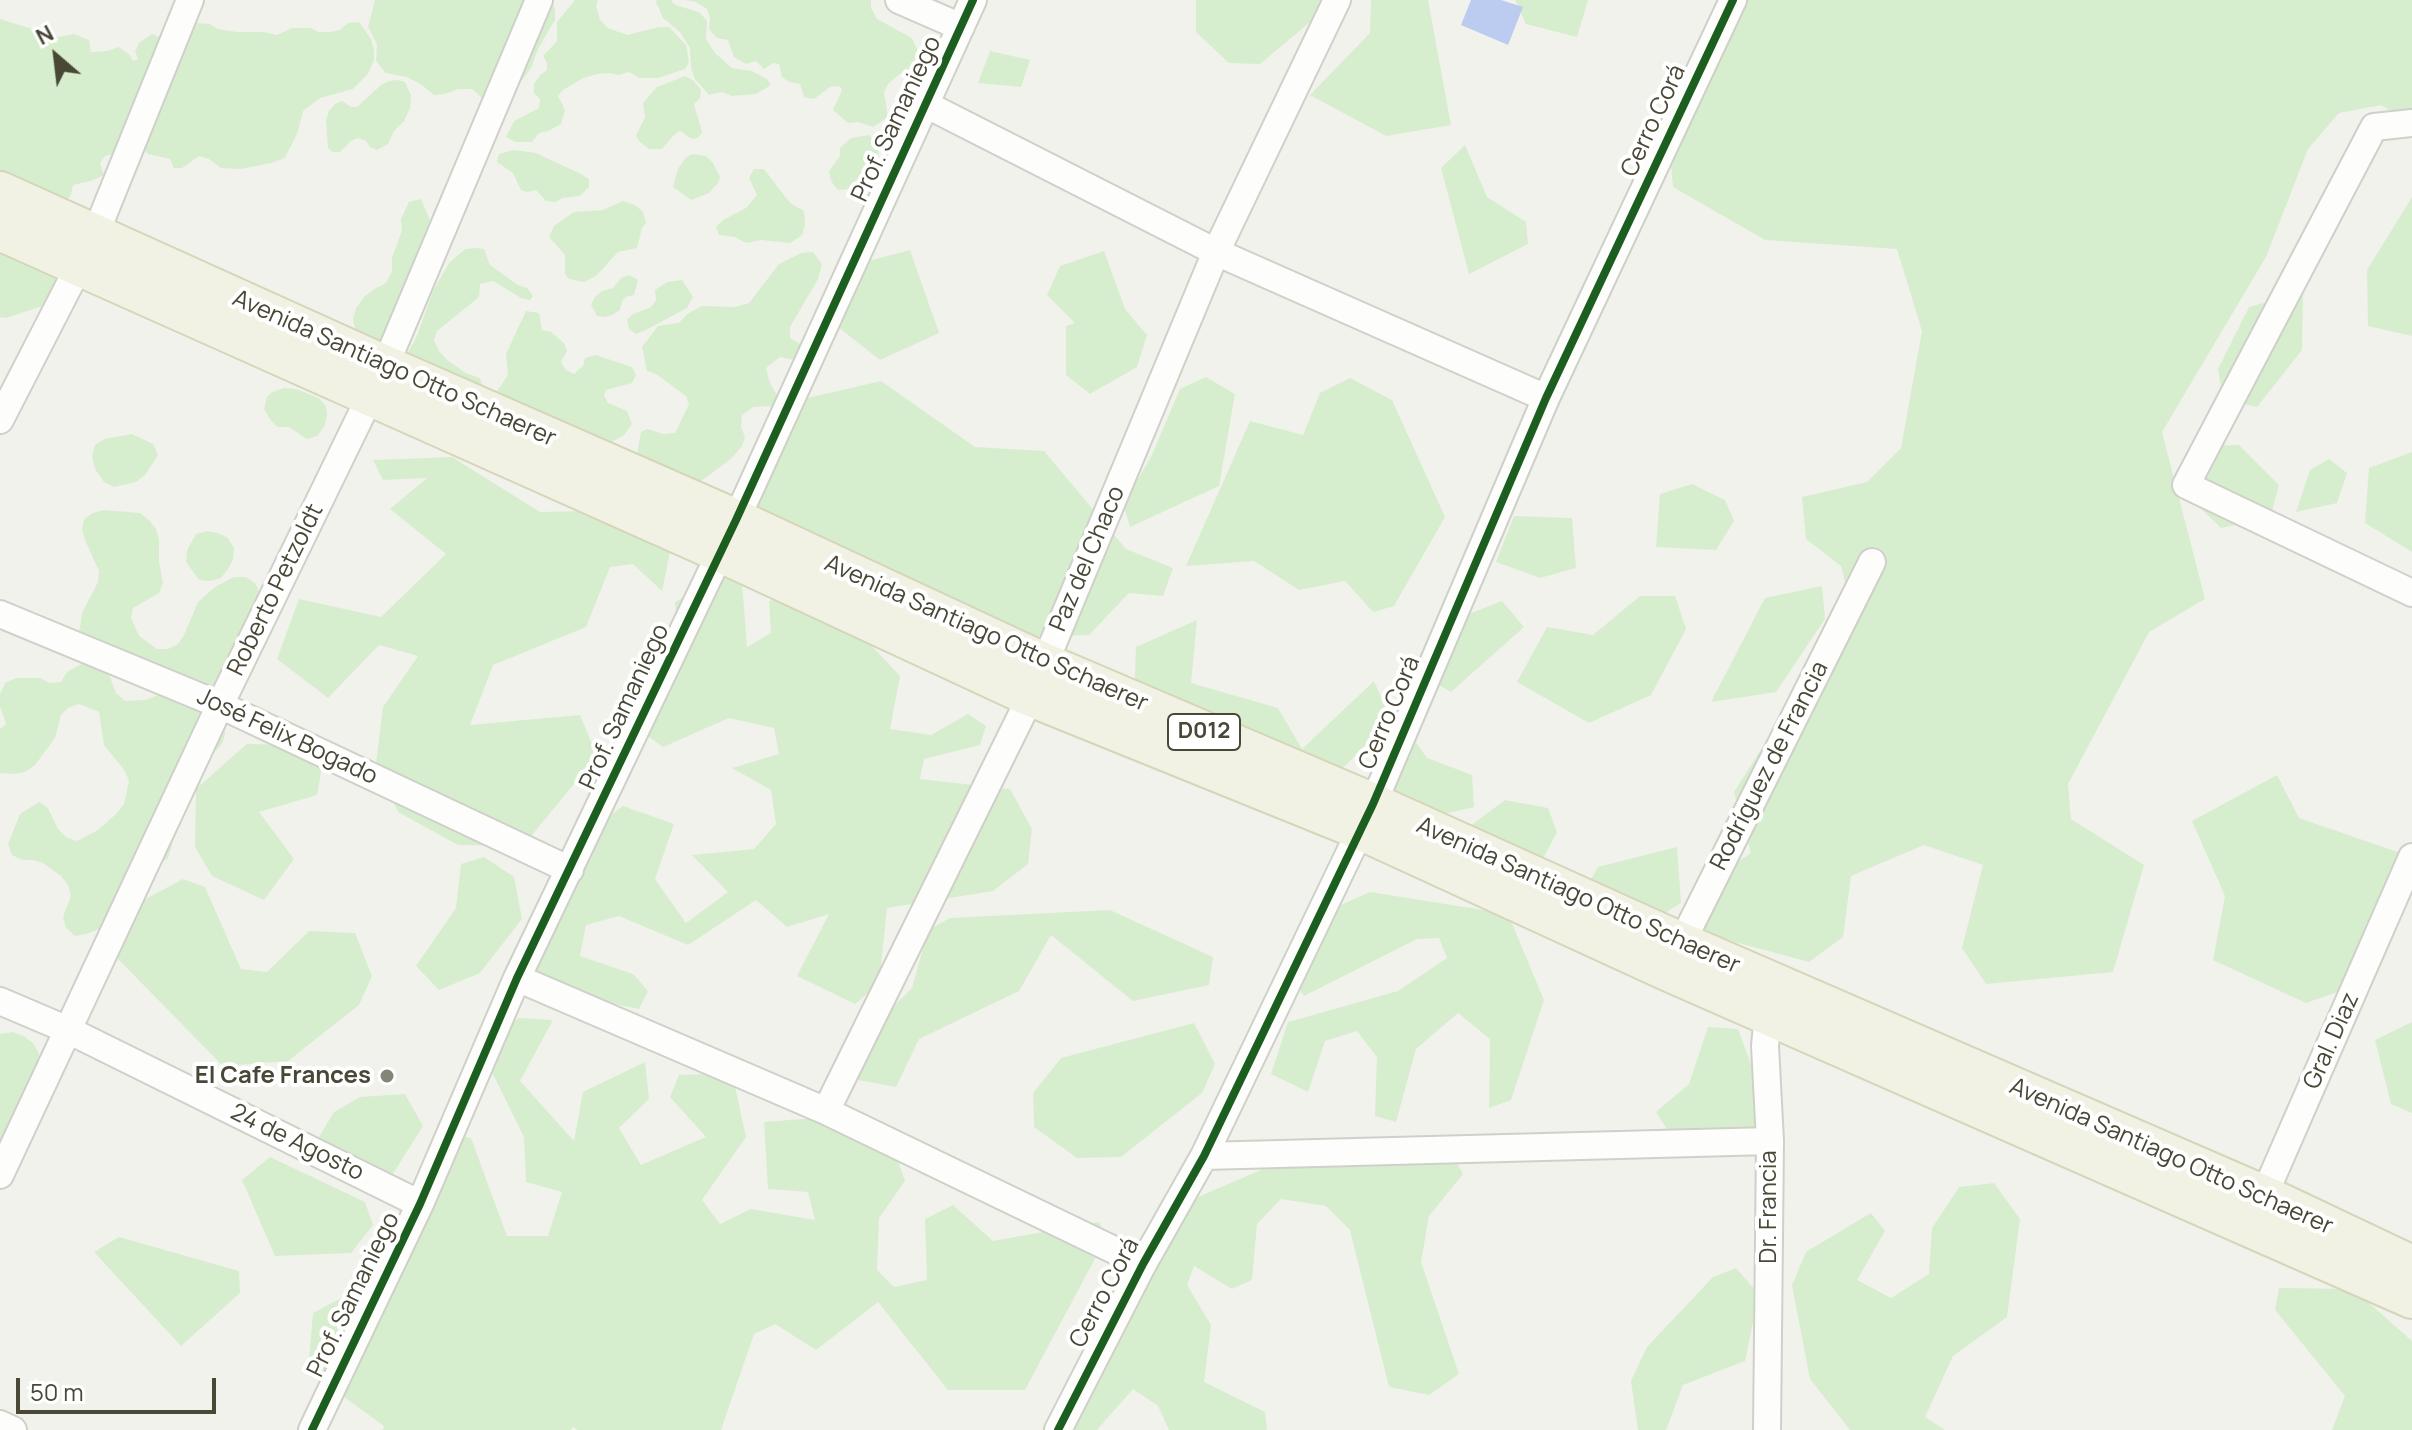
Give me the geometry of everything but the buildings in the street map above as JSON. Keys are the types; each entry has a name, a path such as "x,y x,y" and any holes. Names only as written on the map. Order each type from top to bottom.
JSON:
{"main road":[{"name":"Avenida Santiago Otto Schaerer","path":"0,192 88,250 728,536 1038,680 1366,817 1674,957 2257,1210 2412,1266"},
{"name":"Avenida Santiago Otto Schaerer","path":"0,230 88,250"},
{"name":"Avenida Santiago Otto Schaerer","path":"2257,1210 2412,1298"}],"street":[{"path":"0,420 88,250 190,0"},
{"name":"Roberto Petzoldt","path":"0,1175 220,705 378,380 539,0"},
{"path":"899,0 961,27"},
{"name":"Prof. Samaniego","path":"312,1430 420,1204 517,978 728,536 973,0"},
{"name":"Paz del Chaco","path":"826,1111 1038,680 1216,252 1337,0"},
{"name":"Cerro Corá","path":"1058,1430 1143,1264 1204,1156 1366,817 1546,398 1733,0"},
{"path":"925,104 1216,252 1546,398"},
{"path":"2412,123 2374,127 2186,485 2412,593"},
{"name":"Rodríguez de Francia","path":"1674,957 1872,562"},
{"name":"José Felix Bogado","path":"0,614 220,705 570,870"},
{"name":"Gral. Diaz","path":"2257,1210 2412,857"},
{"path":"517,978 826,1111 1143,1264"},
{"name":"Dr. Francia","path":"1767,1430 1770,1141 1765,1046 1773,1000"},
{"name":"24 de Agosto","path":"0,1001 68,1030 420,1204"},
{"path":"1204,1156 1770,1141"},
{"path":"0,1424 13,1430"}],"green space":[{"path":"375,0 550,0 555,8 555,20 531,68 505,93 491,100 482,98 472,89 434,95 407,77 386,73 376,61 377,44 368,27"},
{"path":"575,0 598,0 596,6 600,20 608,28 627,35 669,27 686,45 689,62 685,69 658,78 640,78 629,72 583,78 558,96 565,110 561,124 539,133 532,142 515,142 506,137 514,121 539,108 540,99 534,93 534,84 547,70 543,56 557,41 557,22"},
{"path":"657,0 671,0 675,5 699,12 707,21 706,39 715,53 732,68 752,71 767,79 771,85 756,94 732,96 722,92 709,95 695,79 690,48 680,32 663,18"},
{"path":"684,0 871,0 871,8 877,19 912,38 918,52 918,62 888,84 884,93 888,117 873,127 858,122 848,123 833,110 842,90 839,86 830,87 814,99 804,97 800,84 782,77 779,64 773,63 764,69 756,61 746,64 734,57 728,40 717,38 709,29 707,9 696,2"},
{"path":"1196,0 1328,0 1328,7 1260,64 1229,63 1196,32"},
{"path":"1371,0 1428,0 1451,125 1386,136 1310,95 1370,33"},
{"path":"1515,0 1588,0 1577,37 1526,24"},
{"path":"1721,0 2412,0 2412,123 2381,105 2339,113 2308,149 2266,257 2162,432 2205,599 2149,632 2068,784 2071,819 2144,865 2113,972 1986,984 1962,948 1983,865 1924,845 1851,876 1843,937 1809,962 1701,933 1694,891 1751,853 1734,792 1851,607 1841,566 1806,539 1802,497 1867,482 1901,448 1922,331 1897,249 1765,240 1673,187 1666,111"},
{"path":"0,19 58,37 74,34 89,40 91,52 119,47 133,61 138,59 135,51 139,43 152,34 161,38 119,147 100,163 104,175 73,185 71,195 62,206 0,187"},
{"path":"359,22 371,39 374,51 368,74 353,89 320,98 303,111 297,134 285,158 240,169 221,168 199,156 182,168 174,168 170,159 148,154 140,145 185,29 195,23 237,32 277,35 292,28 330,32 340,30 348,23"},
{"path":"990,51 1030,60 1021,87 978,83"},
{"path":"685,76 701,90 700,98 694,104 702,132 698,138 692,139 680,131 662,149 649,149 636,136 645,117 643,103 657,87"},
{"path":"398,80 405,82 411,95 410,108 388,144 377,150 358,138 340,152 328,148 326,120 335,104 342,101 357,107 381,85"},
{"path":"869,135 879,145 873,173 849,189 838,190 831,181 829,171 840,156 840,148 851,138"},
{"path":"1465,145 1487,197 1526,222 1528,244 1469,274 1441,168"},
{"path":"514,150 536,153 579,173 589,179 589,187 580,196 555,202 546,201 536,190 521,190 513,173 497,162 499,154"},
{"path":"693,154 706,156 720,177 709,193 691,200 673,187 678,169 686,157"},
{"path":"754,169 764,169 790,203 804,211 802,235 790,243 761,240 746,243 735,237 719,235 716,227 746,208 757,195 749,178"},
{"path":"2412,197 2412,336 2368,326 2367,270"},
{"path":"421,199 430,220 425,233 428,241 402,292 401,305 413,315 417,328 409,338 363,344 353,319 356,308 364,297 385,284 392,272 392,258 402,230 401,219 409,202"},
{"path":"623,201 643,212 646,223 637,248 618,252 596,276 584,282 569,279 565,274 565,255 549,237 554,226 574,212 603,210"},
{"path":"0,218 62,274 49,304 6,318 0,317"},
{"path":"465,249 484,249 490,265 527,288 533,296 530,300 521,298 493,281 480,284 479,297 437,331 434,340 447,360 480,378 483,387 479,395 405,358 417,336 433,291 449,263"},
{"path":"910,250 939,333 880,360 838,327 861,263"},
{"path":"1104,251 1125,309 1147,335 1137,367 1090,394 1066,375 1066,326 1075,323 1047,295 1060,266"},
{"path":"813,252 822,264 818,279 790,327 790,338 802,345 795,360 780,357 766,368 778,397 775,406 753,407 742,415 741,427 745,437 731,459 701,481 689,482 667,467 636,459 641,432 647,429 664,434 675,433 689,404 686,396 647,371 642,347 658,326 679,323 687,314 702,306 735,307 749,303 779,264 801,253"},
{"path":"629,275 638,280 634,295 626,297 620,310 612,315 597,316 591,305 595,297"},
{"path":"682,280 693,297 687,308 636,334 629,329 627,320 633,314 651,307 656,300 655,290 667,282"},
{"path":"2303,292 2302,350 2257,407 2223,400 2218,369 2249,307"},
{"path":"526,311 539,313 542,330 551,332 564,343 567,351 561,362 566,370 574,374 583,366 585,358 596,355 632,367 636,375 632,383 606,390 604,395 608,403 627,411 632,424 624,435 598,450 494,396 508,375 506,354"},
{"path":"1206,377 1235,394 1219,486 1130,527 1123,504 1151,457 1180,389"},
{"path":"1350,378 1392,400 1445,517 1394,606 1373,612 1345,581 1299,590 1254,561 1186,566 1250,421 1303,435 1320,393"},
{"path":"881,381 975,447 1044,451 1126,549 1173,568 1163,596 1129,593 1089,635 1020,637 941,593 866,596 750,529 799,400"},
{"path":"284,388 319,398 326,406 324,427 317,436 307,439 289,427 277,427 269,418 264,409 267,397"},
{"path":"132,434 153,444 158,455 145,475 136,482 114,487 104,482 95,469 92,456 95,445 104,439"},
{"path":"2239,445 2279,485 2270,518 2221,528 2196,504 2202,446"},
{"path":"2412,452 2412,552 2365,523 2369,468"},
{"path":"452,457 540,512 587,511 670,552 662,591 633,564 610,567 586,627 493,665 470,725 580,715 597,756 523,846 458,845 398,812 376,763 383,707 418,656 379,645 328,698 277,659 299,599 381,617 446,554 390,509 427,478 383,480 373,460"},
{"path":"2329,459 2347,473 2337,503 2296,512 2310,470"},
{"path":"1692,484 1725,500 1734,521 1716,550 1656,547 1660,494"},
{"path":"104,510 140,513 156,529 163,583 159,593 133,608 131,618 139,636 157,649 168,649 178,644 198,602 215,587 234,577 246,577 255,583 260,593 262,615 255,661 240,692 193,682 79,635 82,613 98,582 99,571 85,540 82,529 84,519"},
{"path":"1514,516 1572,518 1576,568 1540,578 1496,562"},
{"path":"207,531 228,538 234,548 228,569 221,578 210,581 199,580 186,562 187,550 196,534"},
{"path":"724,574 742,581 747,647 771,633 769,601 817,588 900,676 890,729 931,735 968,714 986,726 980,745 924,759 920,779 1010,789 1032,829 1028,864 993,891 887,908 879,984 855,1004 797,976 829,914 787,927 756,900 688,945 619,916 586,925 580,956 633,974 648,991 639,1009 538,988 524,957 554,909 554,855 623,806 674,824 655,879 686,923 728,892 692,855 754,849 776,824 771,790 732,768 779,754 774,728 729,718 663,747 625,720 678,635 675,602"},
{"path":"1822,586 1825,619 1776,692 1711,702 1765,598"},
{"path":"1640,596 1675,596 1686,629 1651,695 1589,723 1517,682 1547,627 1593,635"},
{"path":"1502,601 1524,627 1451,692 1425,677 1456,619"},
{"path":"1197,620 1191,683 1278,708 1302,749 1374,681 1391,720 1337,774 1134,702 1136,647"},
{"path":"87,661 108,672 116,693 125,701 146,700 168,691 224,722 222,744 200,767 196,777 197,788 247,744 295,745 322,767 317,795 259,812 294,859 264,900 212,876 195,847 196,791 172,836 168,858 150,871 124,908 97,930 86,934 75,936 66,928 63,917 71,896 68,885 43,863 12,855 8,844 20,814 39,802 48,808 58,829 66,837 77,841 98,830 116,814 124,804 129,781 125,771 104,745 99,712 79,704 61,715 55,738 35,765 25,772 0,773 0,729 6,724 0,694 6,682 17,678 61,682 67,672"},
{"path":"1405,727 1427,758 1472,775 1474,807 1399,825 1379,778"},
{"path":"2277,775 2299,818 2412,857 2369,981 2306,1003 2213,960 2225,896 2192,821"},
{"path":"1505,800 1548,808 1557,832 1522,899 1466,829"},
{"path":"1677,847 1681,903 1625,939 1566,923 1598,867"},
{"path":"484,857 514,877 522,919 480,973 439,990 416,966 456,908 461,864"},
{"path":"183,879 205,887 241,969 267,972 309,931 355,933 372,976 359,1005 288,1061 223,1066 117,958 138,903"},
{"path":"1370,892 1508,914 1544,1000 1511,1100 1489,1108 1490,1039 1458,1013 1416,1049 1396,1122 1375,1116 1377,1057 1357,1031 1325,1041 1308,1092 1271,1074 1288,1022 1398,991 1447,958 1439,938 1417,939 1304,996 1286,966 1305,921"},
{"path":"1110,910 1213,957 1209,985 1133,1001 1051,935 1019,991 919,1039 896,1087 847,1078 855,1044 912,988 928,930 950,918"},
{"path":"519,1018 553,1020 520,1081 574,1141 583,1092 645,1062 649,1099 619,1128 641,1165 706,1137 670,1097 679,1075 732,1073 746,1137 702,1200 720,1224 751,1209 815,1220 808,1192 768,1189 764,1122 856,1115 887,1131 905,1181 879,1218 877,1270 894,1287 927,1280 925,1219 953,1205 993,1241 1099,1222 1106,1238 1025,1390 948,1390 878,1302 816,1350 775,1324 754,1334 721,1430 577,1430 574,1427 570,1430 383,1430 384,1426 308,1371 313,1313 364,1286 428,1220 435,1151 452,1134 471,1138 507,1236 548,1236 562,1192 526,1182 524,1137 484,1056 487,1034"},
{"path":"2412,1022 2412,1113 2391,1104 2375,1040"},
{"path":"1194,1023 1215,1064 1202,1093 1121,1157 1077,1158 1034,1127 1033,1093 1061,1058"},
{"path":"1708,1027 1738,1029 1766,1106 1770,1141 1679,1148 1656,1112 1689,1084"},
{"path":"13,1032 34,1044 40,1065 8,1136 0,1141 0,1034"},
{"path":"405,1094 423,1126 391,1177 316,1142 334,1112 360,1097"},
{"path":"1446,1143 1463,1174 1429,1216 1421,1262 1459,1374 1429,1395 1389,1387 1350,1230 1326,1206 1281,1199 1257,1224 1252,1280 1232,1289 1194,1266 1187,1285 1211,1325 1204,1382 1265,1412 1267,1430 1169,1430 1158,1406 1133,1389 1097,1430 1050,1430 1161,1213 1284,1160"},
{"path":"270,1157 365,1202 373,1225 351,1253 275,1256 242,1180"},
{"path":"1994,1183 2020,1219 2007,1317 1953,1356 1925,1417 1945,1430 1850,1430 1810,1379 1792,1285 1806,1252 1871,1213 1885,1231 1857,1280 1891,1298 1929,1274 1932,1228 1959,1187"},
{"path":"119,1237 239,1271 240,1293 181,1346 94,1252"},
{"path":"1736,1268 1759,1294 1745,1361 1683,1385 1666,1430 1638,1430 1631,1381 1647,1347 1713,1277"},
{"path":"2279,1288 2353,1289 2412,1341 2412,1430 2332,1430 2345,1396 2275,1310"}],"water":[{"path":"1471,0 1501,0 1523,7 1508,45 1461,25"}],"cycle path":[{"path":"312,1430 420,1204 517,978 736,520 973,0"},
{"path":"1058,1430 1143,1264 1204,1156 1373,804 1546,398 1733,0"}],"place":[{"name":"El Cafe Frances","path":"387,1076"}]}
